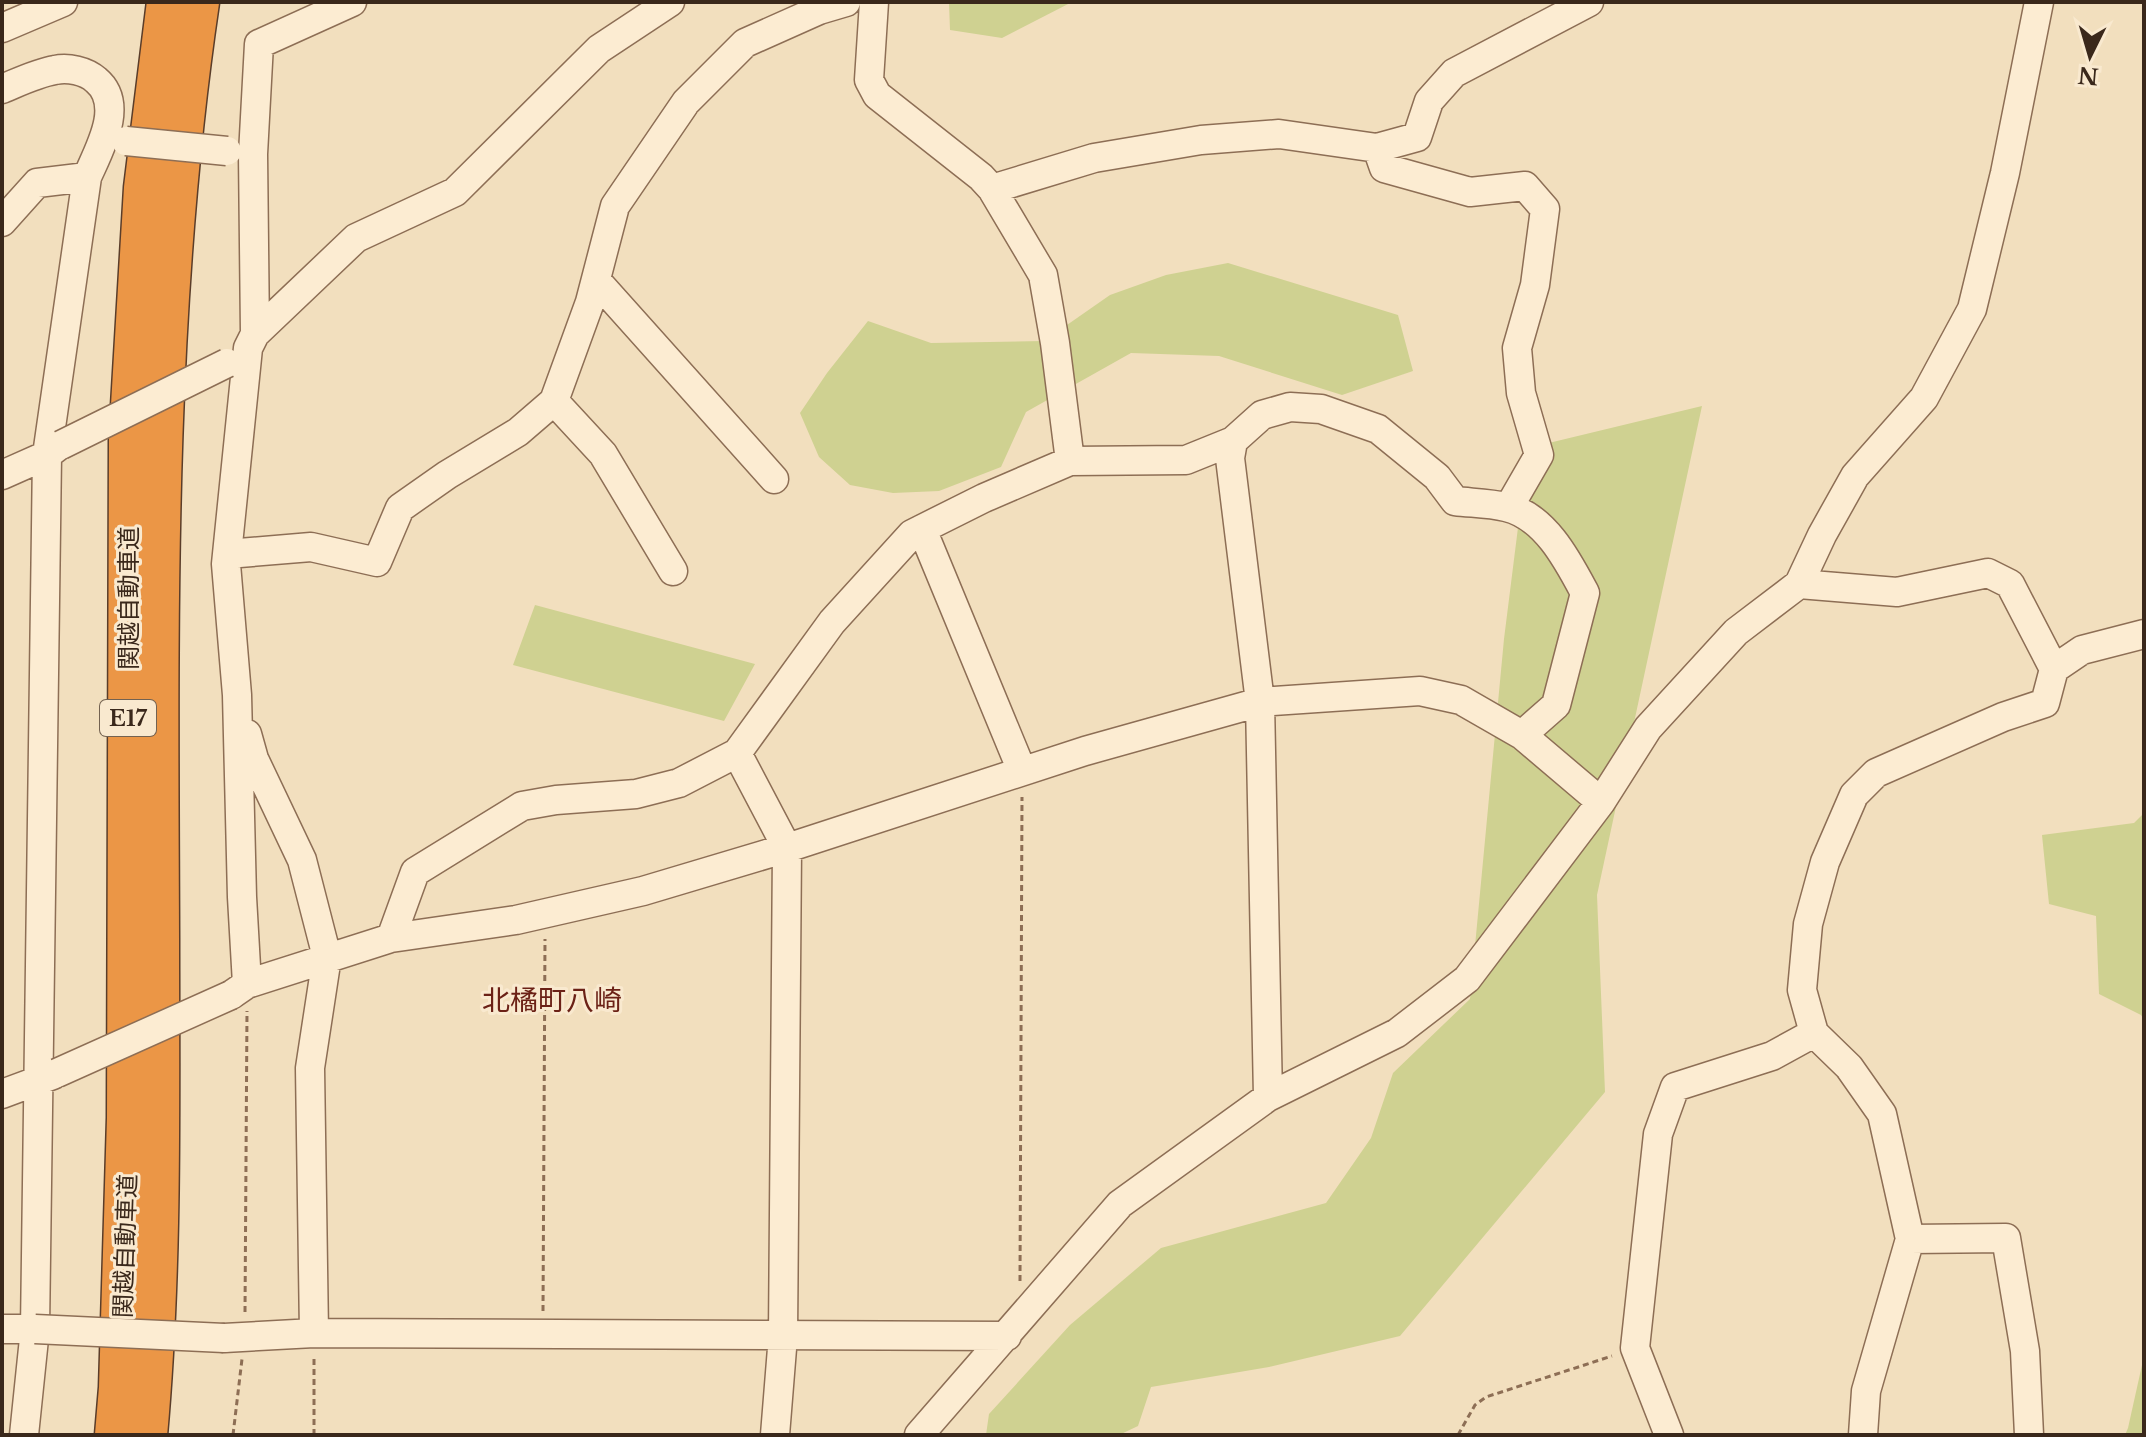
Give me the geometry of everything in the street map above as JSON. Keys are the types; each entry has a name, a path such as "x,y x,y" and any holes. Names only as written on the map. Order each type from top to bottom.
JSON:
{"highway":[{"name":"関越自動車道","path":"116,1435 121,1373 128,1133 130,439 145,188 168,2"},
{"name":"関越自動車道","path":"146,1435 156,1259 157,660 161,426 175,189 198,2"}],"street":[{"path":"2,28 63,2"},
{"path":"239,990 242,897 237,695 227,554 243,348 240,152 259,44 352,2"},
{"path":"2,475 243,348 356,238 455,192 599,49 670,2"},
{"path":"227,554 311,547 377,562 400,508 518,432 554,401 596,280 615,206 686,102 745,43 819,10 846,2"},
{"path":"874,2 869,80 877,95 968,164 992,189 1043,275 1070,461"},
{"path":"992,189 1094,158 1201,140 1279,134 1377,148 1417,137 1429,101 1454,73 1589,2"},
{"path":"919,1435 1120,1204 1268,1097 1397,1033 1467,979 1601,802 1648,728 1736,632 1799,584 1855,476 1924,398 1972,309 2005,173 2039,2"},
{"path":"2,89 58,69 88,73 107,89 116,139 87,177 54,450 48,1077 35,1329 24,1435"},
{"path":"116,139 240,152"},
{"path":"1377,148 1384,168 1470,192 1525,186 1545,209 1535,285 1517,348 1521,393 1539,455 1509,507"},
{"path":"2,222 37,183 87,177"},
{"path":"596,280 774,479"},
{"path":"554,401 603,454 673,571"},
{"path":"391,938 415,872 522,806 556,800 636,794 679,783 737,753 832,622 912,534 984,498 1070,461 1186,460 1233,441 1262,415 1290,407 1321,409 1378,429 1437,477 1455,501 1509,507 1542,528 1567,559 1585,593 1556,705 1522,735"},
{"path":"1233,441 1230,458 1260,702 1268,1097"},
{"path":"922,529 1022,771"},
{"path":"1799,584 1897,592 1988,573 2010,584 2054,669"},
{"path":"1863,1435 1866,1391 1910,1239 1882,1114 1849,1067 1814,1033 1802,990 1808,924 1825,862 1854,795 1876,773 2003,717 2045,703 2054,669 2082,650 2144,634"},
{"path":"2,1094 48,1077 239,990 327,957 391,938 545,913 643,891 787,848 1085,751 1260,702 1420,691 1461,700 1522,735 1601,802"},
{"path":"237,695 254,759 302,860 327,957 310,1068 314,1333"},
{"path":"737,753 787,848 783,1336 775,1435"},
{"path":"1669,1435 1635,1348 1658,1134 1675,1087 1772,1056 1814,1033"},
{"path":"1910,1239 2006,1238 2025,1351 2029,1435"},
{"path":"2,1329 234,1338 314,1333 783,1336 1014,1329"}],"path":[{"path":"1014,1329 1022,771"},
{"path":"543,1335 545,913"},
{"path":"233,1435 239,990"},
{"path":"314,1333 314,1435"},
{"path":"1458,1435 1475,1405 1486,1397 1635,1348"}],"green space":[{"path":"949,2 1072,2 1002,38 950,30"},
{"path":"1228,263 1398,315 1413,371 1342,395 1219,356 1131,353 1026,412 1001,467 939,491 893,493 850,485 819,457 800,413 868,321 931,343 1044,341 1110,295 1166,275"},
{"path":"1702,406 1597,895 1605,1092 1400,1336 1269,1367 1151,1387 1138,1426 1119,1435 986,1435 989,1414 1070,1325 1161,1248 1326,1203 1371,1138 1393,1073 1470,999 1504,639 1528,448"},
{"path":"535,605 755,664 724,721 513,665"},
{"path":"2144,813 2144,1020 2141,1015 2099,994 2096,916 2049,904 2042,835 2134,823"},
{"path":"2144,1356 2144,1435 2125,1435 2128,1428"}],"district":[{"name":"北橘町八崎","path":"552,1000"}]}
